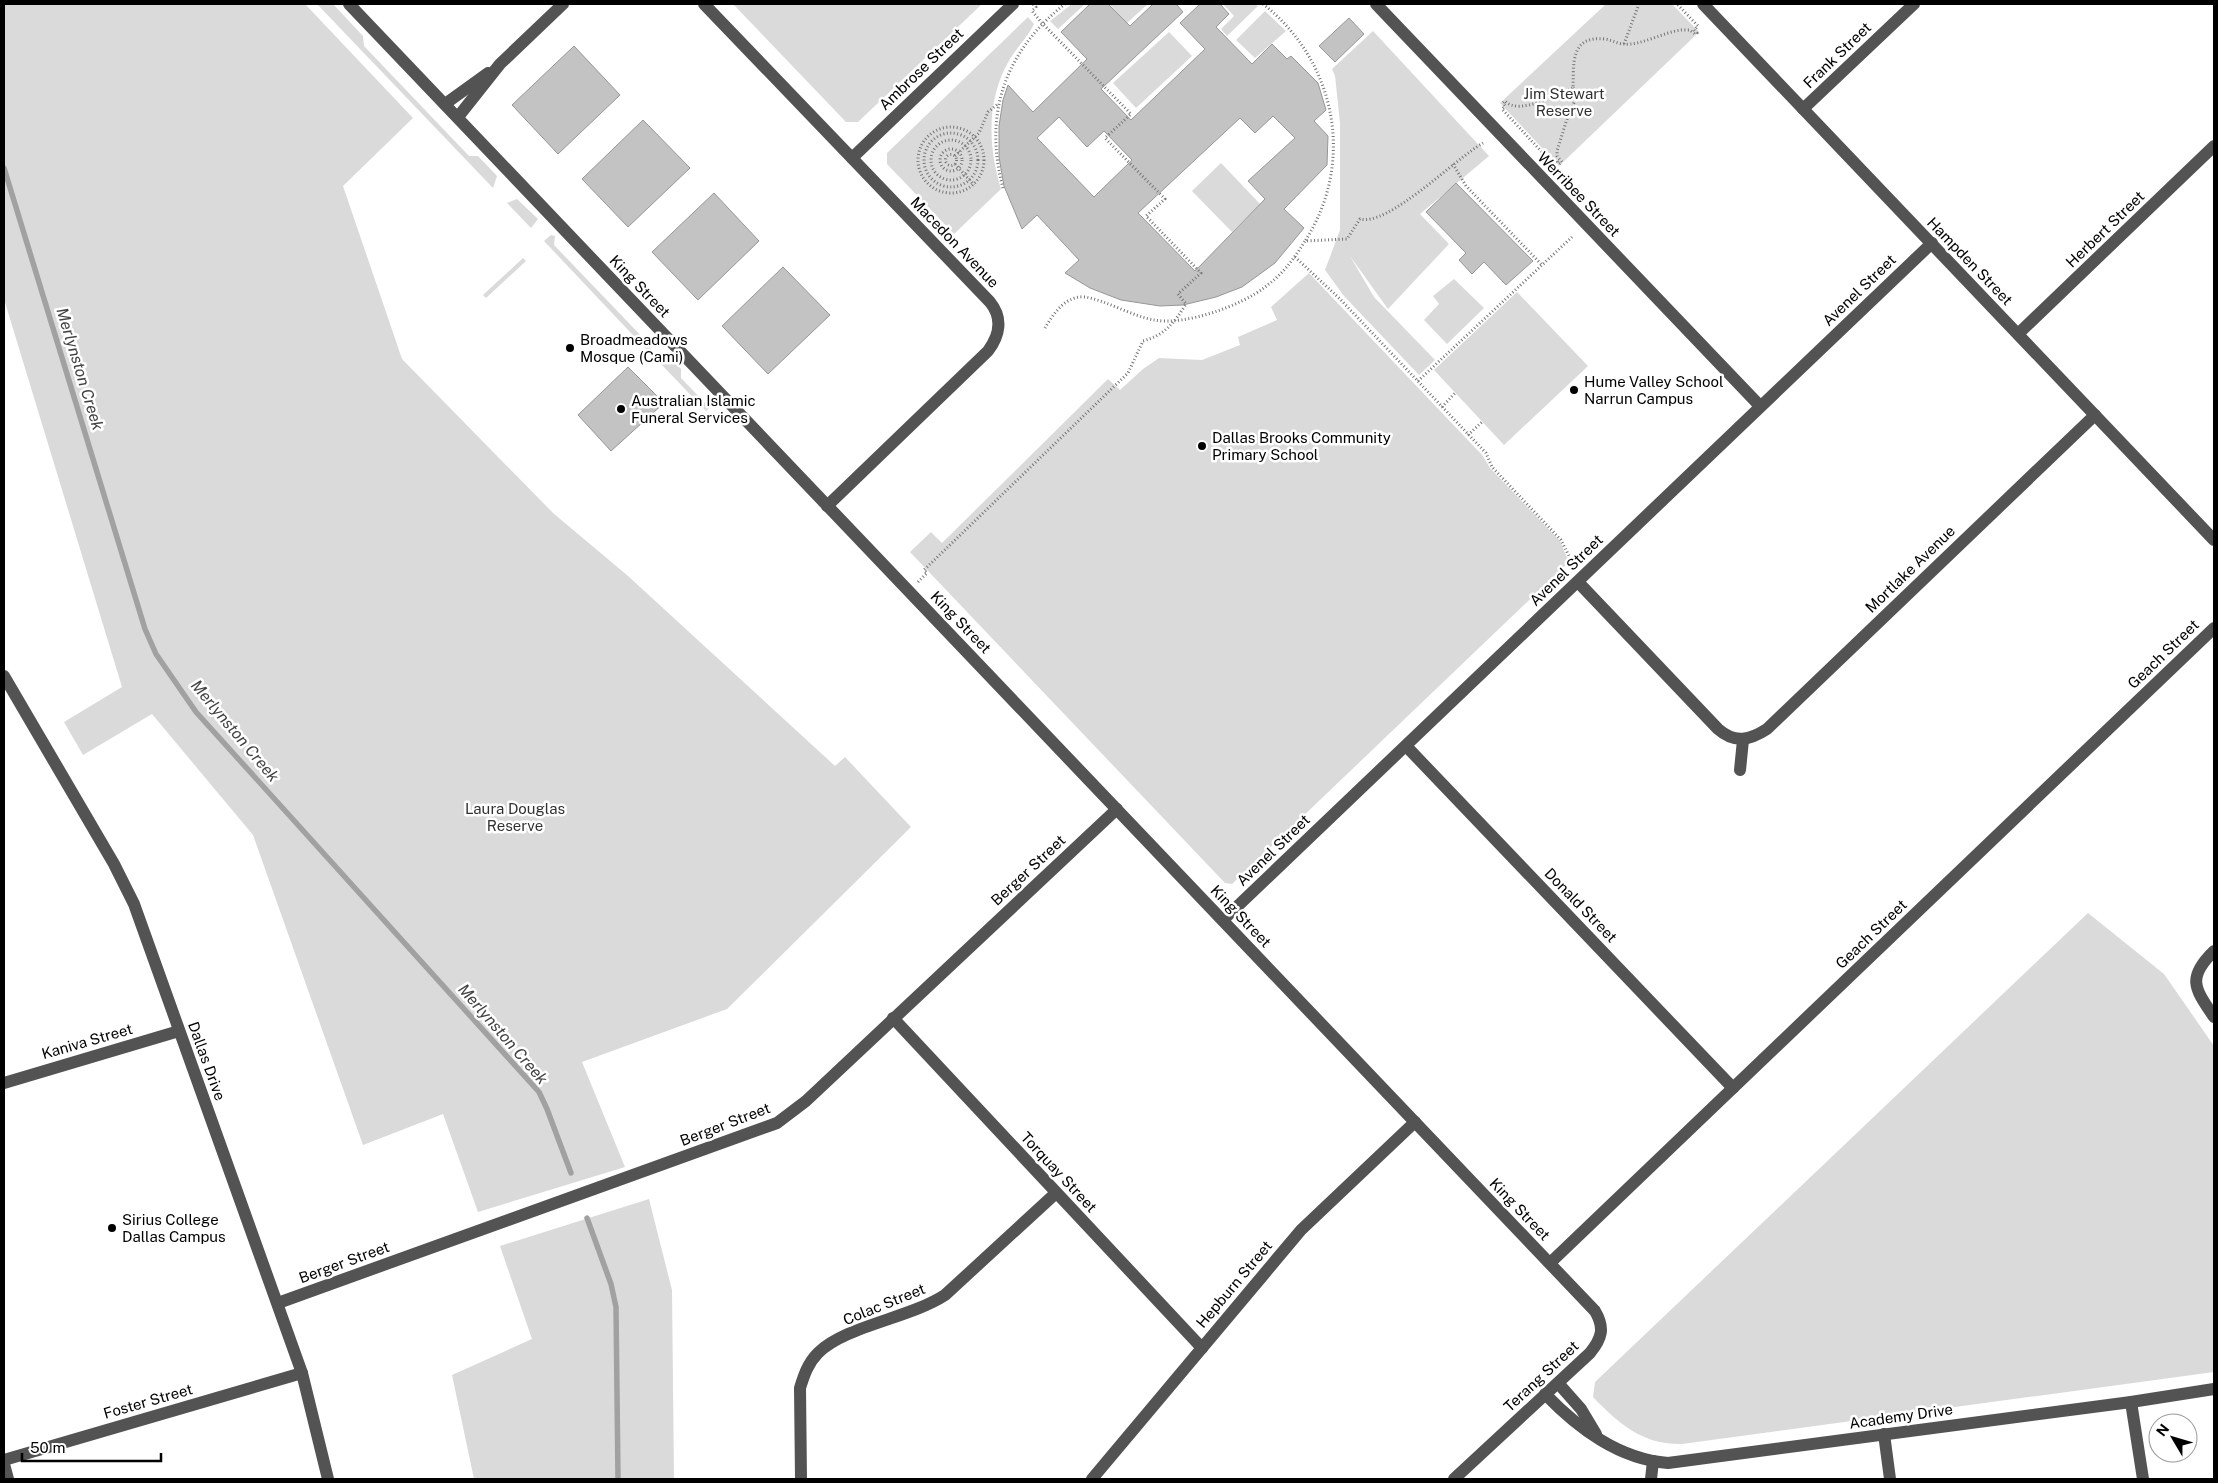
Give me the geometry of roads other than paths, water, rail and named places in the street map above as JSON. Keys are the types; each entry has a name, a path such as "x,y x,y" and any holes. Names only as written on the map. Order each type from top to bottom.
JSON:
{"street":[{"name":"King Street","path":"349,4 1550,1263"},
{"path":"445,104 500,64 563,4"},
{"name":"Macedon Avenue","path":"704,4 990,302 997,312 999,327 994,344 988,351 827,506"},
{"name":"Ambrose Street","path":"852,158 1013,4"},
{"name":"Werribee Street","path":"1376,4 1760,406"},
{"name":"Hampden Street","path":"1703,4 2214,540"},
{"name":"Frank Street","path":"1803,109 1914,4"},
{"path":"458,117 500,64"},
{"name":"Herbert Street","path":"2018,334 2214,146"},
{"name":"Avenel Street","path":"1223,920 1932,243"},
{"name":"Mortlake Avenue","path":"1744,740 1767,729 2095,414"},
{"path":"1578,582 1718,729 1730,738 1744,740 1740,770"},
{"name":"Geach Street","path":"1550,1263 2214,628"},
{"name":"Dallas Drive","path":"4,676 126,886 302,1373 328,1479"},
{"name":"Donald Street","path":"1406,746 1733,1088"},
{"name":"Berger Street","path":"278,1303 777,1123 806,1101 1117,809"},
{"path":"2214,951 2200,965 2195,979 2197,992 2214,1017"},
{"name":"Torquay Street","path":"893,1018 1202,1348"},
{"name":"Kaniva Street","path":"4,1083 179,1031"},
{"name":"Hepburn Street","path":"1092,1479 1301,1230 1415,1122"},
{"name":"Colac Street","path":"801,1479 800,1388 804,1374 818,1353 834,1341 923,1306 945,1295 1056,1193"},
{"name":"Terang Street","path":"1454,1479 1597,1345 1602,1328 1595,1311 1550,1263"},
{"name":"Foster Street","path":"4,1462 302,1373"},
{"name":"Academy Drive","path":"1558,1383 1581,1409 1597,1436"},
{"name":"Academy Drive","path":"1545,1394 1569,1419 1624,1453 1653,1461 1684,1462 2131,1402 2214,1389"},
{"path":"2131,1402 2143,1479"},
{"path":"1884,1434 1890,1479"},
{"path":"1651,1479 1653,1461"},
{"path":"4,1462 8,1479"}],"waterway":[{"name":"Merlynston Creek","path":"4,168 145,629 156,654 196,712 539,1092 571,1173"},
{"name":"Merlynston Creek","path":"587,1218 611,1284 616,1307 618,1479"}],"place":[{"name":"Broadmeadows Mosque (Cami)","path":"570,348"},
{"name":"Hume Valley School Narrun Campus","path":"1574,390"},
{"name":"Australian Islamic Funeral Services","path":"621,409"},
{"name":"Dallas Brooks Community Primary School","path":"1202,446"},
{"name":"Sirius College Dallas Campus","path":"112,1228"}],"park label":[{"name":"Jim Stewart Reserve","path":"1564,102"},
{"name":"Laura Douglas Reserve","path":"515,816"}]}
